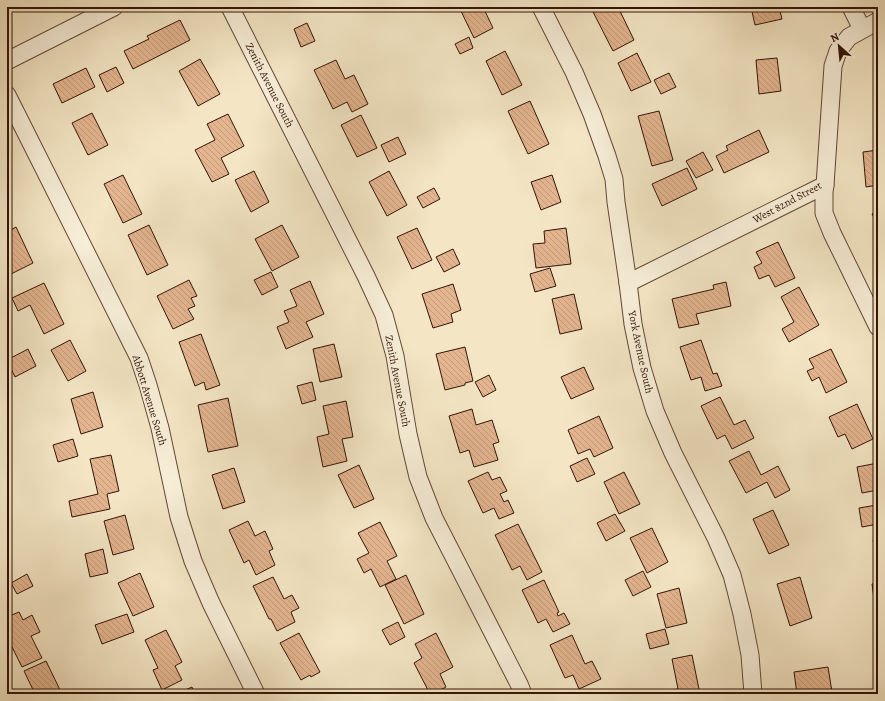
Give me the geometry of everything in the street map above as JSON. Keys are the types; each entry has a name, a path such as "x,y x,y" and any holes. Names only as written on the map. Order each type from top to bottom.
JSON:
{"street":[{"path":"7,61 114,7"},
{"name":"Zenith Avenue South","path":"230,7 366,276 384,315 395,356 408,434 418,477 434,518 523,694"},
{"name":"York Avenue South","path":"541,7 577,79 592,114 614,178 632,324 642,368 655,411 673,453 716,538 732,575 750,655 753,694"},
{"path":"852,7 862,29"},
{"name":"West 82nd Street","path":"628,283 825,184 833,66 838,51 849,37 878,21"},
{"name":"Abbott Avenue South","path":"7,95 139,358 160,428 179,517 193,561 211,603 256,694"},
{"path":"825,184 824,214 878,327"}],"building":[{"path":"459,7 483,7 493,28 474,38"},
{"path":"618,7 634,40 613,51 591,8"},
{"path":"751,7 779,7 782,19 755,25"},
{"path":"180,20 190,40 133,69 124,51 149,39 147,36"},
{"path":"307,23 315,41 301,47 294,29"},
{"path":"469,37 473,48 460,54 455,44"},
{"path":"505,51 522,85 502,95 486,61"},
{"path":"637,53 651,82 631,91 618,63"},
{"path":"777,58 781,91 759,94 756,60"},
{"path":"200,59 220,94 198,106 179,71"},
{"path":"336,60 345,79 354,75 368,104 352,112 347,102 333,109 314,70"},
{"path":"116,67 124,83 107,92 99,75"},
{"path":"86,68 95,87 62,103 53,84"},
{"path":"669,73 676,87 661,94 654,80"},
{"path":"530,101 549,144 528,154 508,111"},
{"path":"659,111 673,160 652,166 638,116"},
{"path":"92,113 108,145 88,155 72,123"},
{"path":"228,114 244,146 221,158 229,174 212,182 195,150 215,140 207,124"},
{"path":"361,115 377,148 357,157 341,125"},
{"path":"759,130 769,152 724,173 716,156 728,150 726,146"},
{"path":"398,137 406,154 389,162 381,145"},
{"path":"878,150 878,185 866,187 863,152"},
{"path":"703,152 713,170 696,178 686,161"},
{"path":"687,168 697,189 662,206 652,184"},
{"path":"254,171 269,202 251,212 235,180"},
{"path":"389,171 407,205 387,216 369,182"},
{"path":"123,175 142,214 123,223 104,184"},
{"path":"552,175 561,202 541,210 531,182"},
{"path":"434,188 440,199 423,208 417,197"},
{"path":"878,211 878,225 872,214"},
{"path":"149,225 168,265 147,275 128,235"},
{"path":"282,225 299,257 272,271 255,239"},
{"path":"16,227 33,263 7,276 7,232"},
{"path":"417,228 432,260 412,269 397,237"},
{"path":"566,228 571,264 536,268 533,244 545,243 544,231"},
{"path":"778,242 795,278 775,287 769,275 759,279 754,267 762,263 756,252"},
{"path":"453,249 460,264 444,272 436,257"},
{"path":"550,268 556,286 535,292 530,274"},
{"path":"271,272 278,287 262,295 254,280"},
{"path":"189,280 197,296 191,298 195,306 188,309 194,319 173,329 157,296"},
{"path":"310,281 324,314 306,322 313,337 286,349 277,327 289,322 284,311 297,306 290,290"},
{"path":"726,282 731,306 696,314 699,324 679,328 672,299 714,289 713,285"},
{"path":"44,283 64,324 44,334 30,305 18,311 12,298"},
{"path":"453,284 461,310 451,314 453,322 433,328 422,294"},
{"path":"799,287 819,325 789,342 782,329 794,322 781,297"},
{"path":"574,294 582,329 560,334 552,299"},
{"path":"201,334 220,385 206,390 204,382 195,386 179,342"},
{"path":"70,340 86,371 68,381 51,350"},
{"path":"701,340 713,374 717,373 722,386 705,391 701,377 691,380 680,347"},
{"path":"334,344 342,377 320,382 313,349"},
{"path":"465,347 473,381 465,383 465,385 445,390 436,354"},
{"path":"28,349 36,366 15,377 7,360"},
{"path":"831,349 847,382 826,393 819,377 812,381 807,371 814,368 809,359"},
{"path":"584,367 594,389 571,399 561,377"},
{"path":"489,375 496,390 483,397 475,382"},
{"path":"312,382 316,400 302,404 297,386"},
{"path":"93,392 103,427 81,434 71,399"},
{"path":"720,397 734,425 745,420 754,438 732,449 725,435 717,439 701,406"},
{"path":"228,398 238,446 208,452 198,405"},
{"path":"346,401 353,437 342,439 347,461 323,467 317,437 329,434 323,406"},
{"path":"857,404 873,439 852,449 845,434 838,437 829,417"},
{"path":"472,409 476,425 492,420 499,442 493,444 498,460 474,467 469,450 460,453 449,416"},
{"path":"599,416 613,448 594,457 590,449 578,454 568,430"},
{"path":"73,439 78,456 58,462 53,445"},
{"path":"749,451 761,475 778,466 790,490 775,498 767,482 746,493 729,461"},
{"path":"111,455 119,491 107,494 110,509 72,517 69,501 98,494 90,459"},
{"path":"587,458 595,474 577,482 570,466"},
{"path":"878,463 878,490 862,493 857,467"},
{"path":"359,465 374,499 354,508 338,475"},
{"path":"234,468 245,502 223,509 212,475"},
{"path":"488,472 492,480 500,477 507,491 500,494 504,502 508,500 514,513 499,519 494,508 483,513 468,481"},
{"path":"624,472 640,504 619,514 604,482"},
{"path":"877,505 878,524 862,527 859,508"},
{"path":"773,510 789,545 769,554 753,519"},
{"path":"615,514 625,531 606,541 597,523"},
{"path":"125,515 134,549 113,555 104,521"},
{"path":"248,521 255,536 265,531 273,549 269,551 275,565 256,575 249,560 244,563 229,530"},
{"path":"380,522 397,556 387,561 396,579 380,587 371,569 364,573 357,559 369,553 358,533"},
{"path":"518,524 542,572 527,580 520,566 512,570 495,535"},
{"path":"652,528 668,562 647,573 630,538"},
{"path":"878,538 878,558 873,540"},
{"path":"103,549 108,573 90,577 85,554"},
{"path":"643,571 651,587 633,596 625,580"},
{"path":"140,573 154,607 133,616 118,583"},
{"path":"27,574 33,586 17,594 11,583"},
{"path":"406,575 424,614 404,624 385,585"},
{"path":"273,577 284,599 292,595 299,608 291,612 295,622 277,631 271,619 269,619 253,586"},
{"path":"800,577 812,618 790,626 777,584"},
{"path":"544,580 559,612 557,613 558,616 564,613 570,624 553,632 546,619 538,623 522,590"},
{"path":"878,583 878,598 874,599 872,584"},
{"path":"679,588 687,623 666,628 657,594"},
{"path":"19,612 23,620 32,615 40,632 31,636 42,658 22,667 7,637 7,617"},
{"path":"127,614 134,632 102,644 95,625"},
{"path":"398,622 405,637 390,645 382,630"},
{"path":"665,629 669,644 650,649 646,634"},
{"path":"166,630 182,662 175,666 182,680 162,690 153,670 158,668 145,640"},
{"path":"299,633 320,672 301,680 280,643"},
{"path":"436,633 453,667 440,674 446,687 433,694 430,694 414,663 422,658 415,644"},
{"path":"572,635 585,664 592,661 601,679 579,689 573,675 565,678 550,645"},
{"path":"692,655 700,694 673,694 672,690 678,689 672,659"},
{"path":"46,661 62,694 35,694 24,671"},
{"path":"828,667 832,692 819,694 797,694 794,672"},
{"path":"192,687 195,694 176,694"}]}
